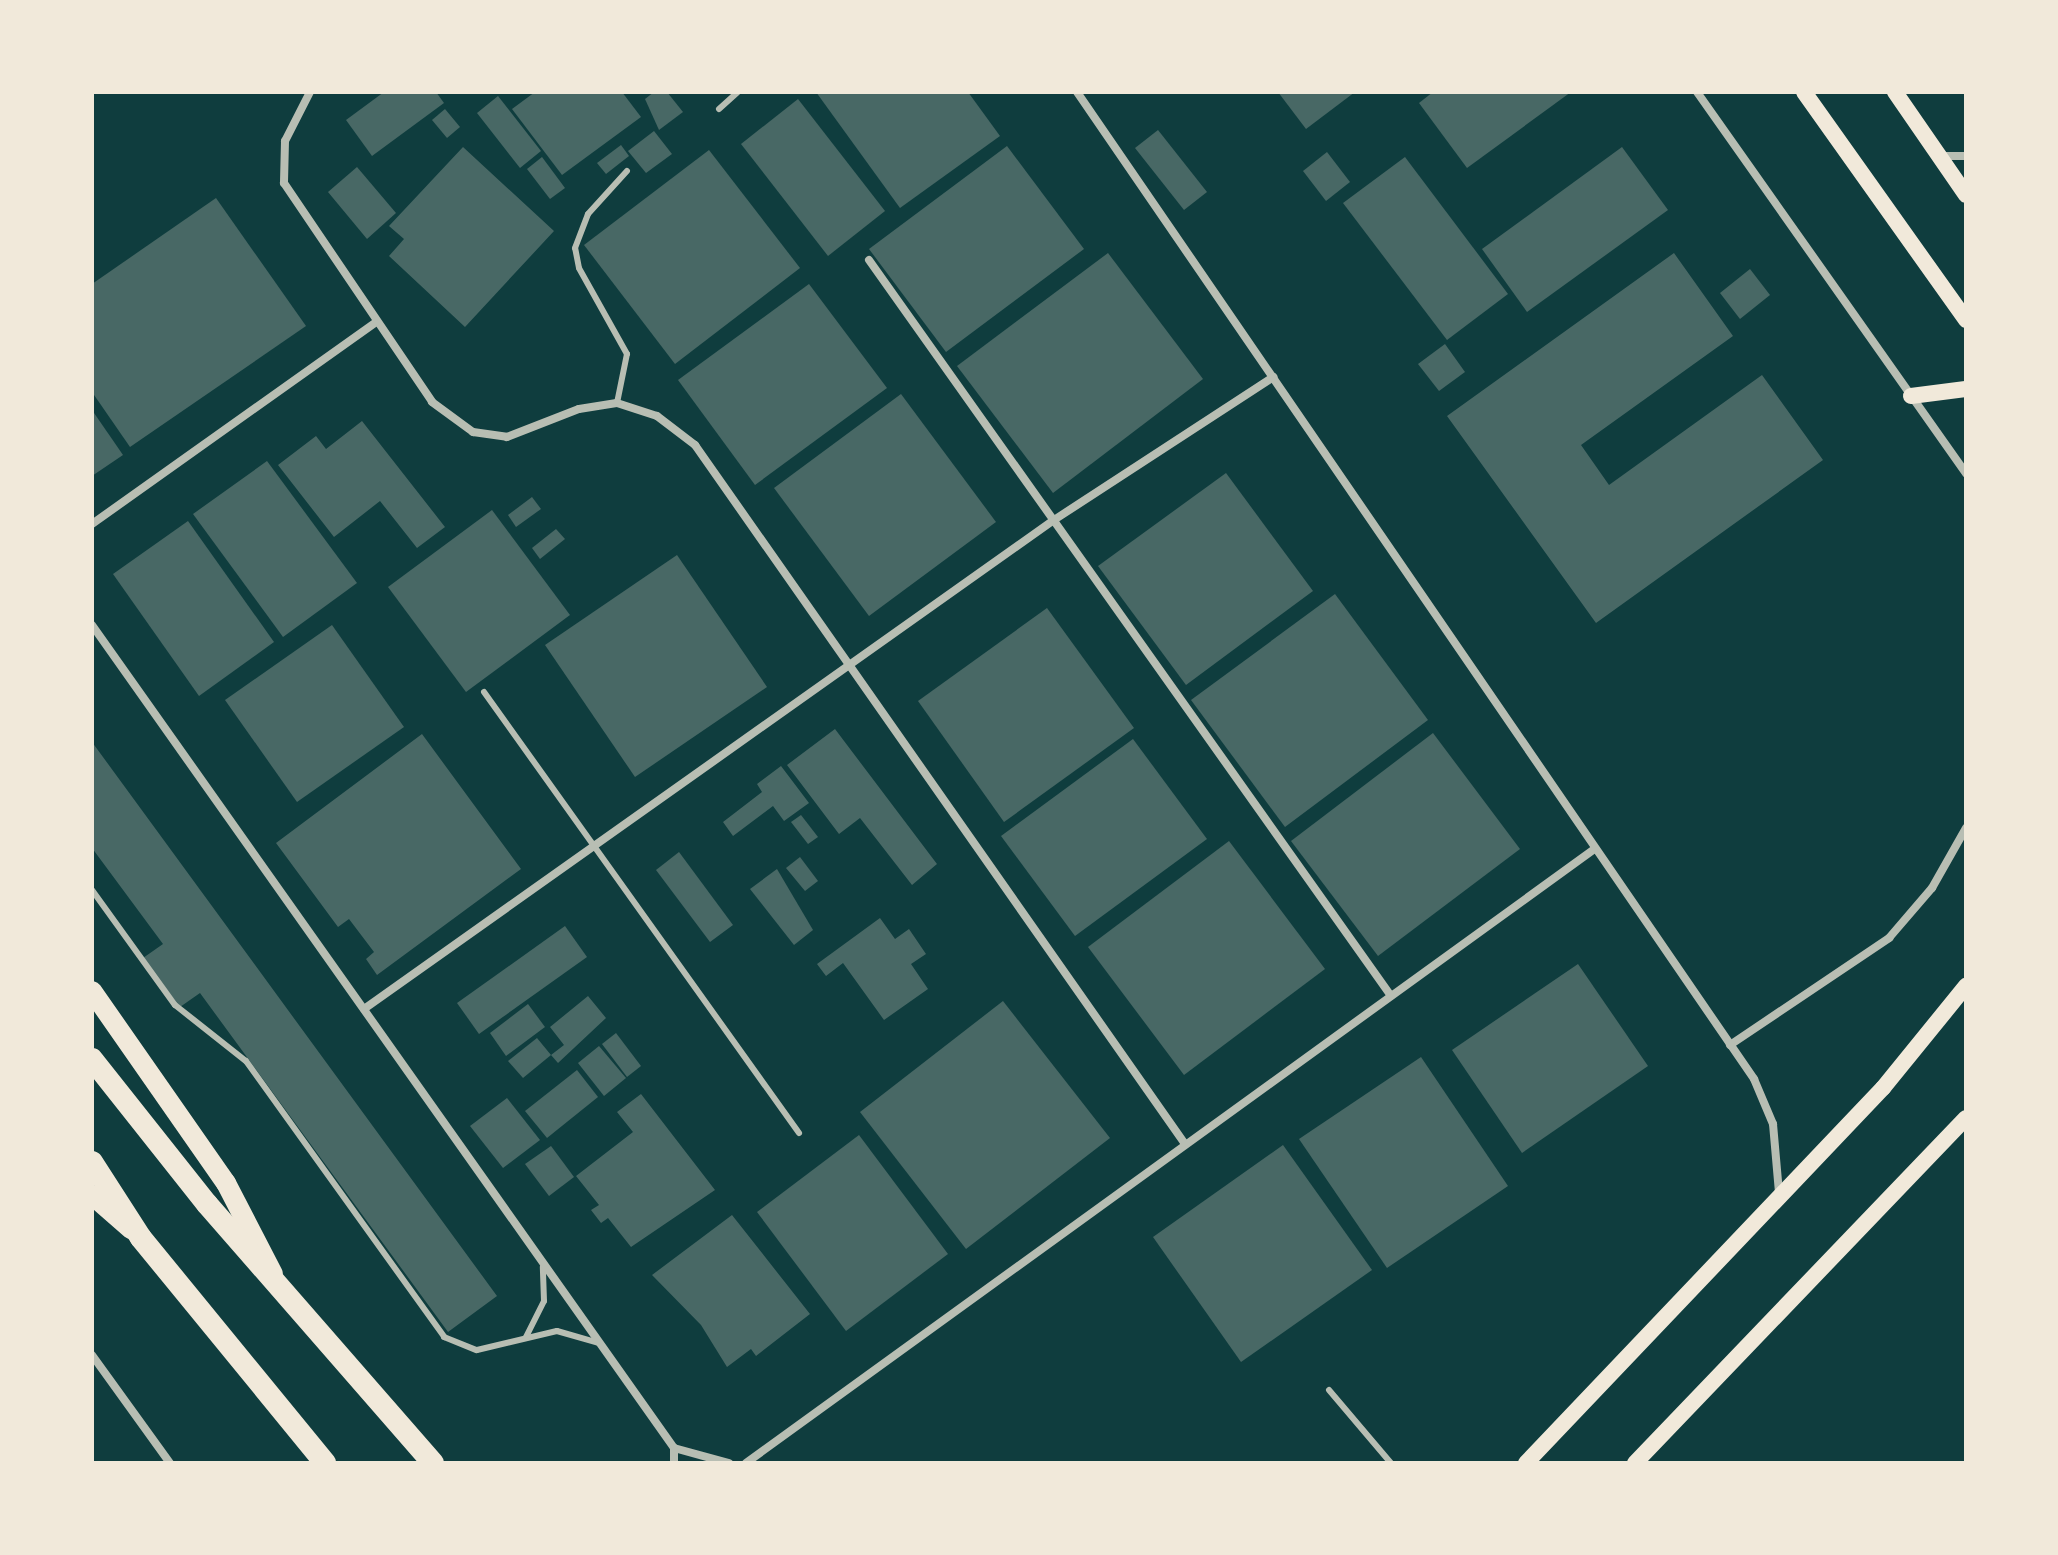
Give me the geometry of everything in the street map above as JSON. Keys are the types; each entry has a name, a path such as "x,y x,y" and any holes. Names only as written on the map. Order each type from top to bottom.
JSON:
{"highway":[{"path":"92,1059 278,1285 433,1463"},
{"path":"92,1162 141,1238 325,1463"}],"main road":[{"path":"1804,92 1966,320"},
{"path":"1895,92 1966,195"},
{"path":"1911,396 1966,389"},
{"path":"1526,1463 1926,1040 1966,986"},
{"path":"92,991 226,1183 278,1285"},
{"path":"1635,1463 1966,1118"},
{"path":"92,1195 141,1238"}],"street":[{"path":"310,92 285,141 284,183 375,323 432,402 473,432 525,434 579,409 617,403 657,416 695,445 1185,1144"},
{"path":"1077,92 1593,850 1730,1045 1773,1124 1779,1197"},
{"path":"1697,92 1966,474"},
{"path":"1939,156 1966,156"},
{"path":"869,260 1391,996"},
{"path":"92,524 375,323"},
{"path":"364,1009 1054,520 1273,377"},
{"path":"92,625 602,1344 674,1448 674,1463"},
{"path":"1730,1045 1889,938 1932,888 1966,828"},
{"path":"746,1463 1593,850"},
{"path":"92,1355 170,1463"},
{"path":"674,1448 729,1463"}],"lane":[{"path":"719,109 738,92"},
{"path":"617,403 627,354 579,268 575,248 588,214 627,171"},
{"path":"484,692 799,1133"},
{"path":"92,890 175,1005 246,1061 430,1324 477,1350 557,1331 602,1344"},
{"path":"526,1337 544,1301 541,1260"},
{"path":"1329,1390 1391,1463"}],"building":[{"path":"384,92 436,92 444,103 372,156 346,120"},
{"path":"535,92 622,92 641,117 562,175 512,109"},
{"path":"654,92 667,92 683,112 659,130 645,99"},
{"path":"816,92 968,92 1000,136 900,208"},
{"path":"1278,92 1355,92 1306,129"},
{"path":"1433,92 1571,92 1467,168 1419,103"},
{"path":"498,96 541,151 520,168 477,113"},
{"path":"798,99 885,211 828,256 741,144"},
{"path":"445,109 460,127 447,138 432,120"},
{"path":"1158,130 1207,192 1184,210 1135,148"},
{"path":"654,131 672,154 646,173 628,151"},
{"path":"621,145 629,156 606,174 597,163"},
{"path":"1007,146 1084,249 946,352 869,249"},
{"path":"463,147 554,231 465,327 389,256 404,239 389,226"},
{"path":"1622,147 1668,210 1527,312 1482,249"},
{"path":"709,150 800,268 675,364 584,245"},
{"path":"1327,152 1350,182 1326,201 1303,171"},
{"path":"542,157 565,188 550,199 527,169"},
{"path":"1405,157 1508,294 1447,340 1343,203"},
{"path":"357,167 396,213 367,239 328,192"},
{"path":"216,198 306,326 130,447 92,392 92,284"},
{"path":"1108,253 1203,379 1053,493 957,366"},
{"path":"1674,253 1733,336 1581,445 1609,485 1762,375 1823,460 1596,623 1447,416"},
{"path":"1750,269 1770,295 1740,319 1720,293"},
{"path":"809,284 887,388 755,485 678,380"},
{"path":"1445,344 1465,372 1439,391 1418,364"},
{"path":"901,394 996,522 869,616 774,488"},
{"path":"92,410 123,455 92,476"},
{"path":"362,421 445,527 417,548 380,501 334,537 278,465 316,436 326,449"},
{"path":"267,461 357,583 283,637 193,514"},
{"path":"1226,473 1313,591 1186,685 1098,566"},
{"path":"532,497 541,509 516,527 508,515"},
{"path":"492,510 570,615 466,692 388,587"},
{"path":"188,521 274,642 199,696 113,574"},
{"path":"556,529 565,539 540,559 532,548"},
{"path":"677,555 767,687 635,777 545,645"},
{"path":"1335,594 1428,720 1285,827 1191,700"},
{"path":"1047,608 1134,728 1004,822 918,701"},
{"path":"332,625 404,727 297,802 225,700"},
{"path":"835,729 937,864 912,885 860,818 839,834 787,765"},
{"path":"1433,733 1520,849 1378,956 1291,841"},
{"path":"422,734 521,869 377,975 366,959 374,952 349,919 338,927 276,843"},
{"path":"1133,739 1207,839 1075,936 1001,836"},
{"path":"92,742 497,1296 448,1332 200,993 180,1007 143,958 163,944 92,848"},
{"path":"781,766 809,803 784,821 773,806 733,836 723,822 762,792 757,784"},
{"path":"801,815 818,837 808,844 791,822"},
{"path":"1229,841 1325,969 1184,1075 1088,947"},
{"path":"679,852 733,925 710,942 656,870"},
{"path":"800,857 818,881 805,891 786,868"},
{"path":"777,869 813,930 794,945 750,889"},
{"path":"880,918 895,939 909,929 926,954 911,964 928,989 884,1020 843,963 826,976 817,964"},
{"path":"565,926 587,957 479,1034 457,1003"},
{"path":"1578,964 1648,1066 1522,1153 1452,1050"},
{"path":"588,996 606,1018 558,1063 551,1055 564,1045 550,1027"},
{"path":"1003,1001 1110,1138 966,1249 860,1112"},
{"path":"528,1004 545,1027 506,1056 490,1033"},
{"path":"616,1033 641,1066 627,1077 602,1044"},
{"path":"537,1038 551,1055 523,1078 508,1061"},
{"path":"599,1046 626,1078 604,1096 578,1063"},
{"path":"1421,1057 1508,1186 1387,1268 1299,1139"},
{"path":"577,1070 598,1097 547,1138 525,1111"},
{"path":"641,1094 715,1190 631,1247 608,1218 601,1223 591,1210 599,1205 576,1176 633,1132 617,1112"},
{"path":"507,1098 540,1140 503,1168 470,1126"},
{"path":"859,1135 948,1254 846,1331 757,1212"},
{"path":"1283,1145 1372,1270 1241,1362 1153,1237"},
{"path":"551,1146 574,1177 549,1196 525,1164"},
{"path":"732,1215 810,1314 756,1356 751,1349 727,1367 701,1325 652,1275"}]}
